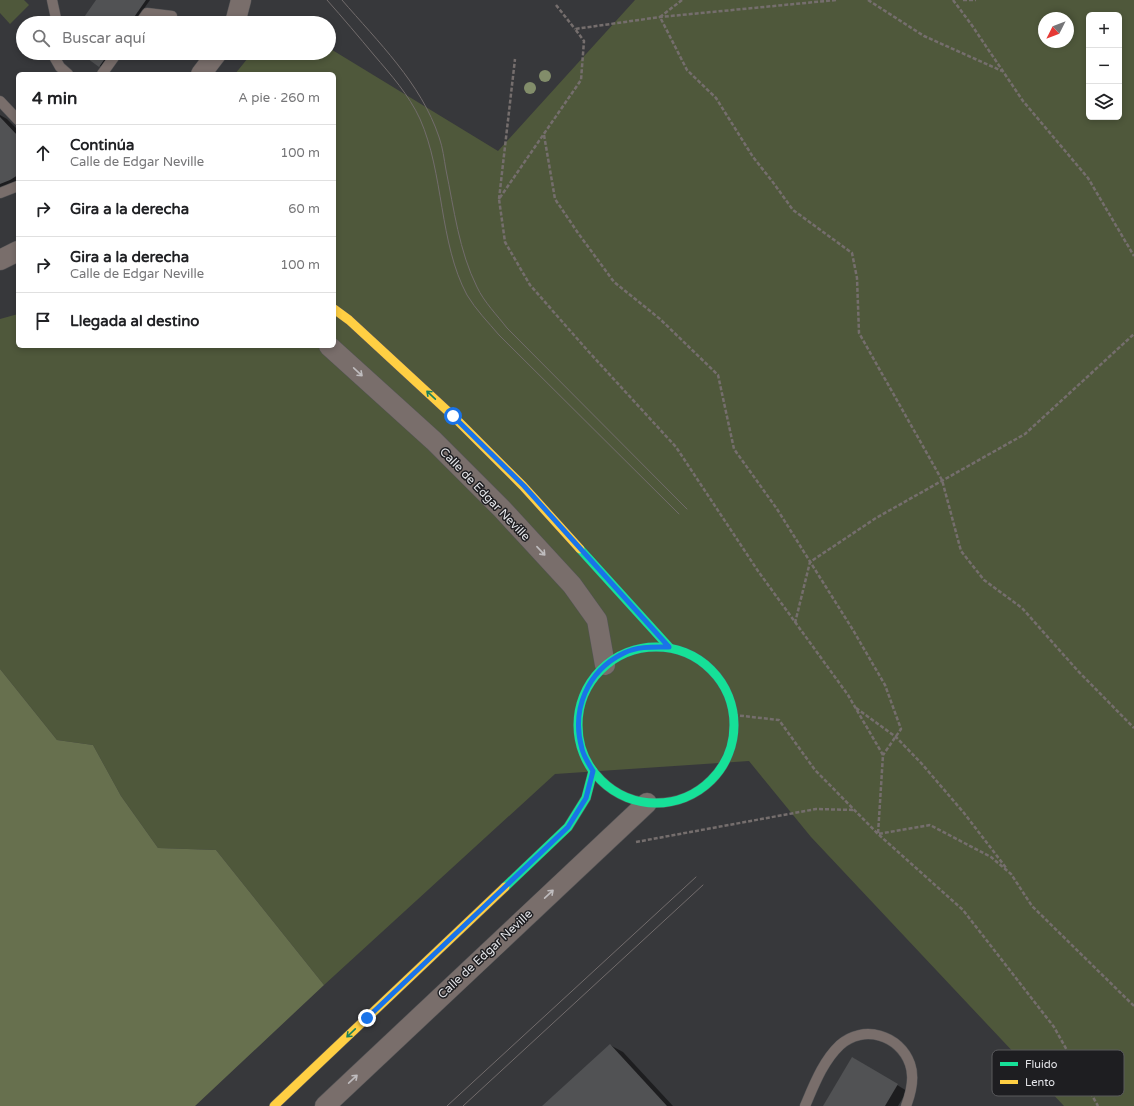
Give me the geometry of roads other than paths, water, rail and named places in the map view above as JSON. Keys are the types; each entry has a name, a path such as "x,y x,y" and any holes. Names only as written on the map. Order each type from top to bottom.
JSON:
{"street":[{"path":"237,16 241,0"},
{"path":"0,260 16,252"},
{"path":"336,310 349,320 453,416 524,486 669,647"},
{"name":"Calle de Edgar Neville","path":"331,348 434,441 502,508 572,585 597,620 605,665"},
{"path":"647,647 669,647 693,656 712,671 727,691 734,715 733,738 726,761 712,780 693,794 671,802 647,803 620,794 608,786 593,771 582,751 580,743 578,728 580,704 590,682 605,665 624,653 647,647"},
{"path":"274,1106 568,827 586,798 593,771"},
{"name":"Calle de Edgar Neville","path":"324,1106 647,803"}],"lane":[{"path":"52,0 55,16"},
{"path":"145,16 147,13 172,16"},
{"path":"56,60 60,67 66,72"},
{"path":"104,72 113,60"},
{"path":"0,101 16,118"},
{"path":"0,193 16,187"},
{"path":"805,1106 822,1069 832,1053 841,1044 854,1036 868,1033 881,1035 894,1041 904,1051 910,1065 912,1079 911,1094 906,1106"}],"tram line":[{"path":"327,0 387,70 416,110 428,140 434,162 451,253 458,275 467,295 478,311 499,335 679,514"},
{"path":"342,0 384,48 410,81 431,117 442,145 461,244 471,273 483,298 507,328 687,509"},
{"path":"447,1106 696,877"},
{"path":"463,1106 703,885"}]}
